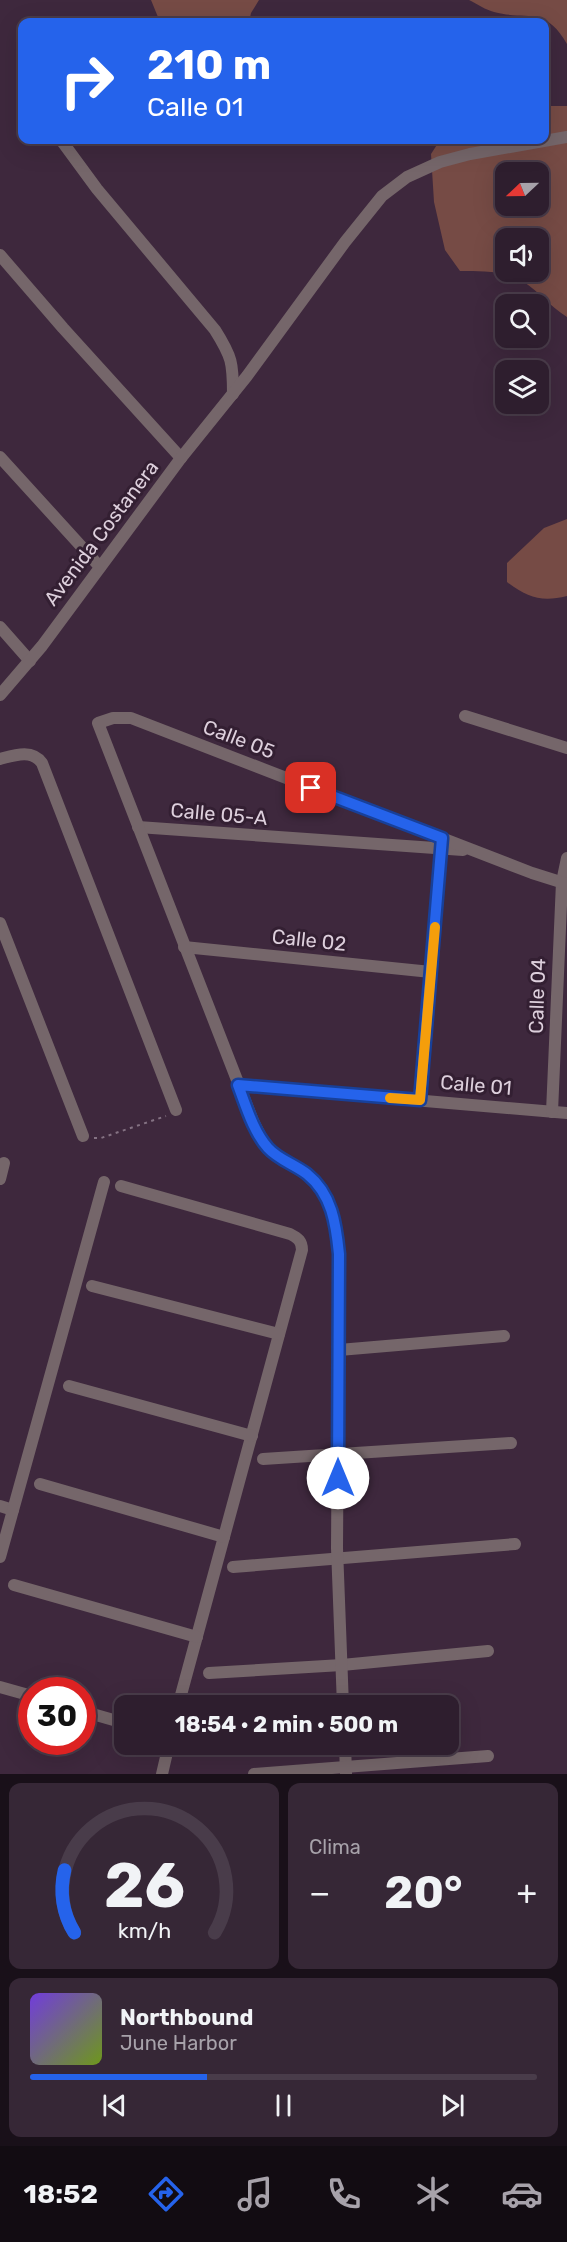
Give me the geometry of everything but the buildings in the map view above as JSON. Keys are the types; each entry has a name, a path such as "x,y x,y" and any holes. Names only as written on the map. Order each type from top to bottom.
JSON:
{"street":[{"name":"Avenida Costanera","path":"549,140 567,137"},
{"path":"63,144 97,189 215,330 227,348 233,363 233,394"},
{"name":"Avenida Costanera","path":"0,695 30,661 182,458 296,312 368,211 382,196 423,168 470,154 527,144"},
{"path":"0,255 63,328 182,458"},
{"path":"0,457 100,567"},
{"path":"0,627 30,661"},
{"path":"465,716 567,748"},
{"name":"Calle 05","path":"138,827 98,723 113,718 131,718 442,844 476,852 564,883"},
{"path":"0,759 29,754 37,756 42,763 176,1110"},
{"path":"138,827 253,1121 266,1146 307,1174 323,1191 335,1220 339,1254 338,1559 343,1695"},
{"name":"Calle 05-A","path":"138,827 442,844"},
{"path":"420,1100 442,844"},
{"name":"Calle 04","path":"552,1112 567,858"},
{"path":"0,923 83,1136"},
{"name":"Calle 02","path":"184,947 431,972"},
{"name":"Calle 01","path":"238,1085 567,1113"},
{"path":"0,1179 4,1163"},
{"path":"0,1557 104,1182"},
{"path":"121,1186 290,1234 302,1244 181,1695"},
{"path":"92,1286 279,1334"},
{"path":"339,1350 504,1336"},
{"path":"69,1386 252,1436"},
{"path":"263,1459 511,1443"},
{"path":"40,1484 224,1537"},
{"path":"0,1506 13,1510"},
{"path":"233,1567 515,1544"},
{"path":"14,1585 197,1637"},
{"path":"209,1673 342,1665 489,1651"},
{"path":"0,1687 18,1692"},
{"path":"96,1715 114,1720"},
{"path":"162,1774 166,1755"},
{"path":"345,1755 345,1771"},
{"path":"254,1774 345,1771 488,1755"}],"path":[{"path":"83,1136 101,1138 176,1110"}],"shaded area":[{"path":"151,0 259,0 250,18 158,18"},
{"path":"469,0 567,0 567,44 549,23 549,18 506,14 485,8"},
{"path":"549,106 567,106 567,317 549,303 549,294 538,294 523,282 549,282 549,228 495,228 495,273 460,271 445,250 434,202 431,154 437,144 549,144"},
{"path":"567,519 567,596 550,599 536,597 522,592 507,582 507,563 544,528"}],"slow traffic":[{"path":"390,1098 420,1100 435,927"}],"route":[{"path":"311,788 442,838 420,1100 238,1085 266,1146 307,1174 323,1191 335,1220 339,1254 338,1478"}]}
